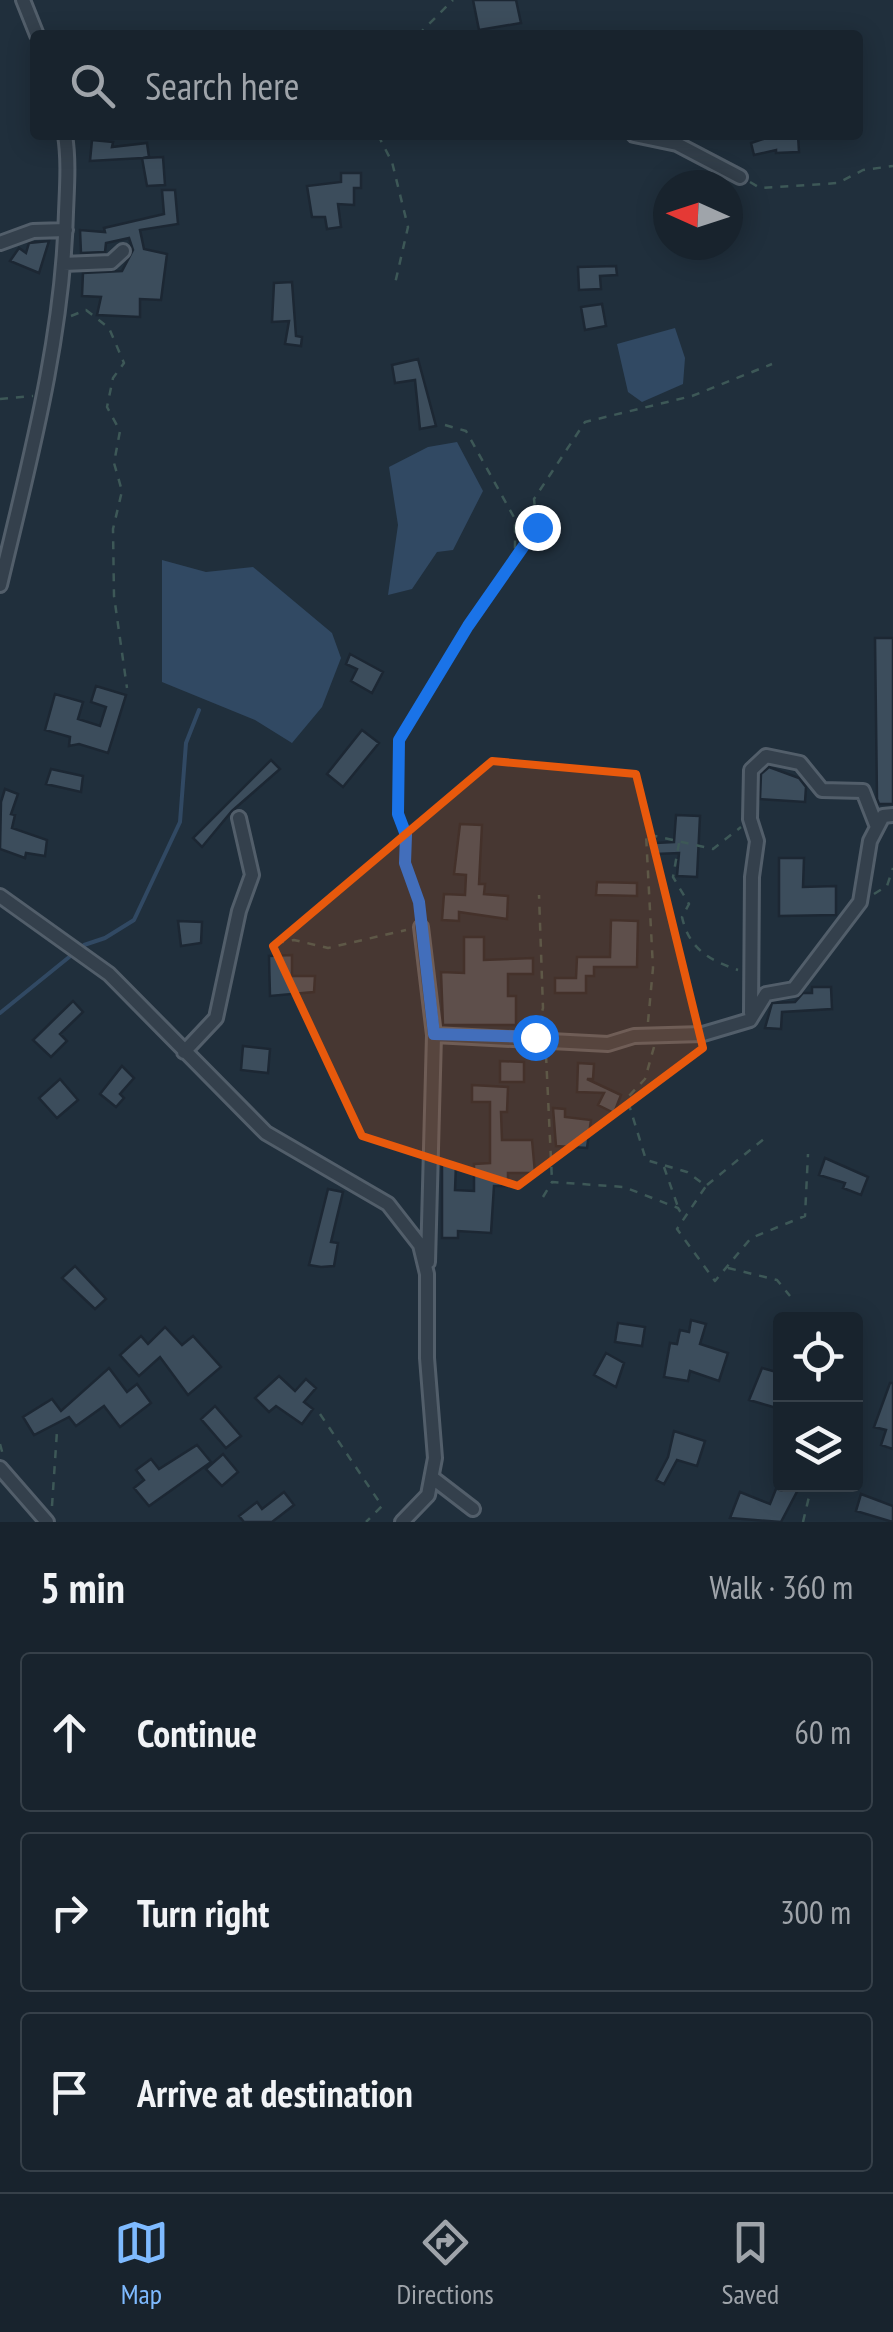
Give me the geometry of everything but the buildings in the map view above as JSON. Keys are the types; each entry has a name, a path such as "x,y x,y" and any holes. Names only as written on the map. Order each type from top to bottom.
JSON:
{"street":[{"path":"23,0 35,30"},
{"path":"0,585 44,396 56,323 66,230 68,140"},
{"path":"657,140 676,144 726,170"},
{"path":"0,243 33,231 66,230"},
{"path":"63,264 110,262 123,251"},
{"path":"750,1020 754,976 752,877 757,841 750,819 751,770 766,756 800,763 822,790 863,790 877,828"},
{"path":"434,1034 608,1044 634,1036 703,1034 750,1020 766,994 794,989 860,902 877,828 883,816 893,815"},
{"path":"184,1052 216,1018 239,911 252,876 239,818"},
{"path":"0,896 84,953 266,1133 388,1204 420,1245 427,1274"},
{"path":"402,1522 428,1495 434,1479 427,1274 434,1181 434,1034 421,927"},
{"path":"0,1468 47,1522"},
{"path":"434,1479 472,1509"}],"path":[{"path":"423,30 453,0"},
{"path":"381,140 392,162 408,227 394,288"},
{"path":"743,179 760,188 838,183 863,170 893,166"},
{"path":"56,323 86,310 109,328 124,363 113,378 107,407 120,431 114,463 122,491 113,529 114,596 126,688"},
{"path":"276,943 294,940 328,948 421,927 419,902 405,863 406,835 398,814 399,740 468,626 537,527 534,499 585,422 692,396 772,364"},
{"path":"0,399 44,396"},
{"path":"445,424 466,430 515,518 515,559"},
{"path":"634,1036 648,1026 653,968 646,834 712,848 750,819"},
{"path":"679,842 673,877 689,904 682,918 686,937 708,960 754,976"},
{"path":"860,902 887,886 893,868"},
{"path":"540,895 543,1008 538,1038 552,1182 543,1198"},
{"path":"656,1036 645,1079 627,1098 646,1160 687,1172 706,1186"},
{"path":"765,1138 706,1186 677,1229 716,1281 750,1238 804,1216 808,1154"},
{"path":"663,1166 684,1218"},
{"path":"552,1182 624,1187 678,1208"},
{"path":"726,1268 776,1280 790,1296"},
{"path":"320,1414 382,1506 366,1522"},
{"path":"47,1522 55,1498 57,1431"},
{"path":"803,1522 810,1492"}],"highlighted area":[{"path":"492,761 636,774 703,1048 518,1186 362,1136 273,946"}],"water":[{"path":"675,328 685,358 683,384 642,402 628,392 617,344"},
{"path":"457,442 483,491 453,550 437,552 412,589 388,595 398,525 389,467 428,447"},
{"path":"162,560 206,572 253,567 332,633 341,658 322,707 292,743 255,720 162,682"}],"waterway":[{"path":"0,1013 84,945 105,938 134,920 180,822 186,743 199,710"}],"route":[{"path":"535,1037 434,1034 419,902 405,863 406,835 398,814 399,740 468,626 537,527"}]}
